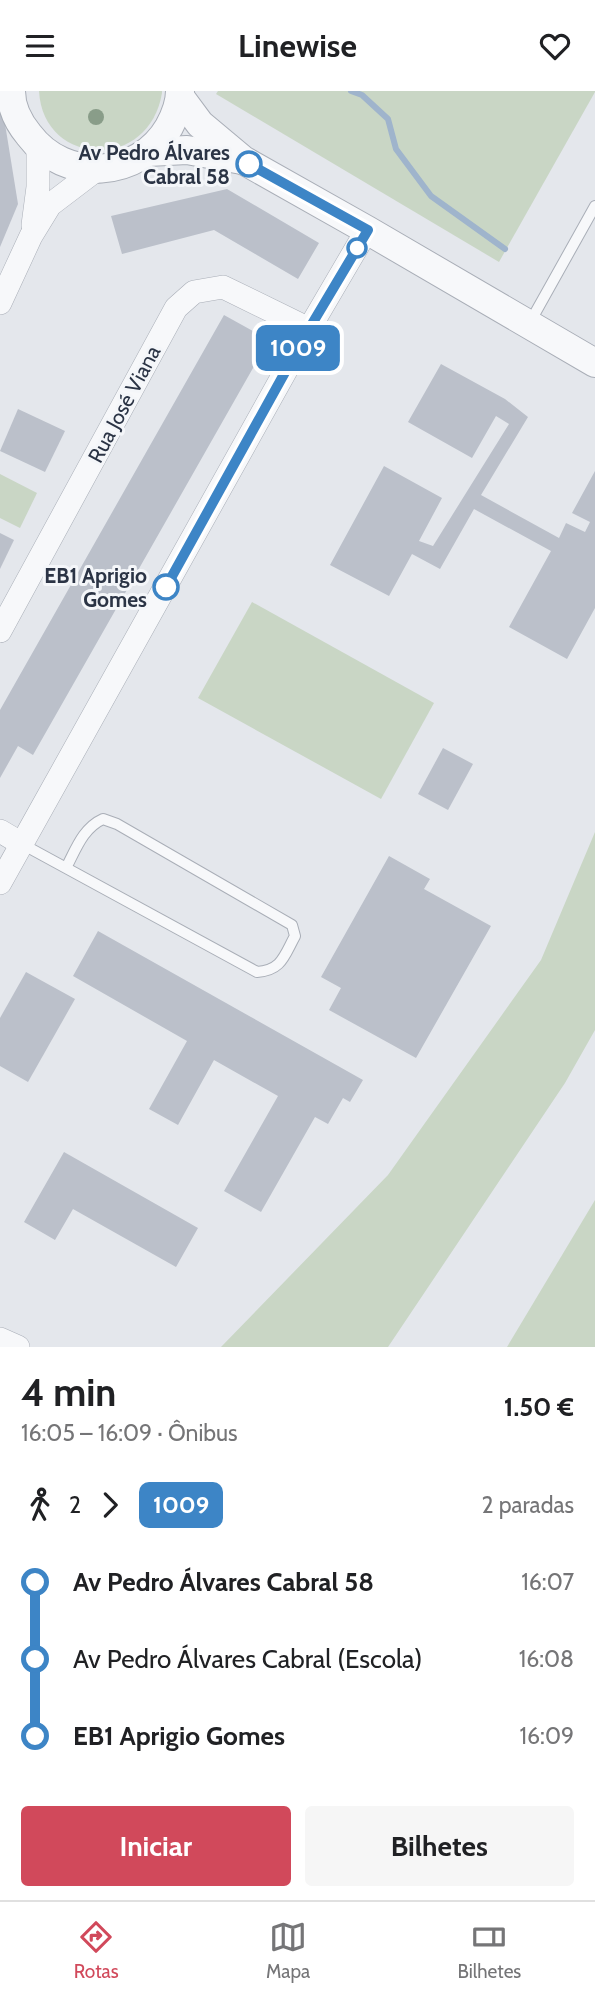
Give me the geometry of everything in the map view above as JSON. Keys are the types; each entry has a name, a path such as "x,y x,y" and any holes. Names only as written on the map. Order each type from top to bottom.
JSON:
{"street":[{"path":"11,91 20,124 38,148 55,160 96,170 123,165 148,152 163,137 174,118 180,94"},
{"path":"180,94 200,124 243,160 595,363"},
{"path":"31,236 38,187 38,148"},
{"path":"148,152 187,150 243,160"},
{"path":"0,303 31,236 50,205 96,170"},
{"path":"0,883 309,329 368,230"},
{"name":"Rua José Viana","path":"0,631 176,308 194,292 223,287 309,329"},
{"path":"0,831 22,843"},
{"path":"0,1339 18,1347"}],"lane":[{"path":"529,324 595,205"},
{"path":"22,843 66,868 257,972 271,971 278,966 295,936 292,925 117,824 103,819 83,835 66,868"}],"green space":[{"path":"39,91 162,93 153,119 138,137 118,147 97,150 76,146 58,134 45,116"},
{"path":"218,91 595,92 499,262 216,94"},
{"path":"0,474 37,493 20,528 0,518"},
{"path":"252,602 434,703 381,799 198,698"},
{"path":"595,832 595,1030 565,1083 388,1347 221,1347 388,1175 541,960"},
{"path":"595,1200 595,1347 507,1347"}],"building":[{"path":"0,93 18,204 0,247"},
{"path":"227,189 319,243 298,279 214,230 122,254 111,216"},
{"path":"224,315 269,340 33,755 18,746 0,778 0,710"},
{"path":"441,364 505,399 528,417 481,495 559,538 566,523 585,532 590,522 572,513 595,471 595,608 567,659 509,627 551,551 474,509 440,569 412,554 389,596 330,565 384,466 442,498 419,541 433,546 509,424 496,416 472,458 408,422"},
{"path":"18,409 65,431 45,472 0,451"},
{"path":"0,533 14,540 0,569"},
{"path":"443,748 473,764 448,810 418,794"},
{"path":"389,856 430,879 424,889 491,926 416,1058 329,1010 341,988 321,977"},
{"path":"98,931 363,1080 350,1102 343,1098 328,1124 315,1117 261,1212 224,1191 278,1096 214,1060 178,1125 149,1109 187,1041 73,976"},
{"path":"26,972 75,999 28,1082 0,1066 0,1018"},
{"path":"64,1152 198,1228 176,1267 73,1209 55,1240 24,1222"}],"waterway":[{"path":"351,91 362,95 388,119 396,149 431,196 505,249"}],"bus line":[{"name":"1009","path":"166,587 309,329 368,230 249,164"}],"place":[{"name":"Av Pedro Álvares Cabral 58","path":"249,164"},
{"name":"EB1 Aprigio Gomes","path":"166,587"}]}
